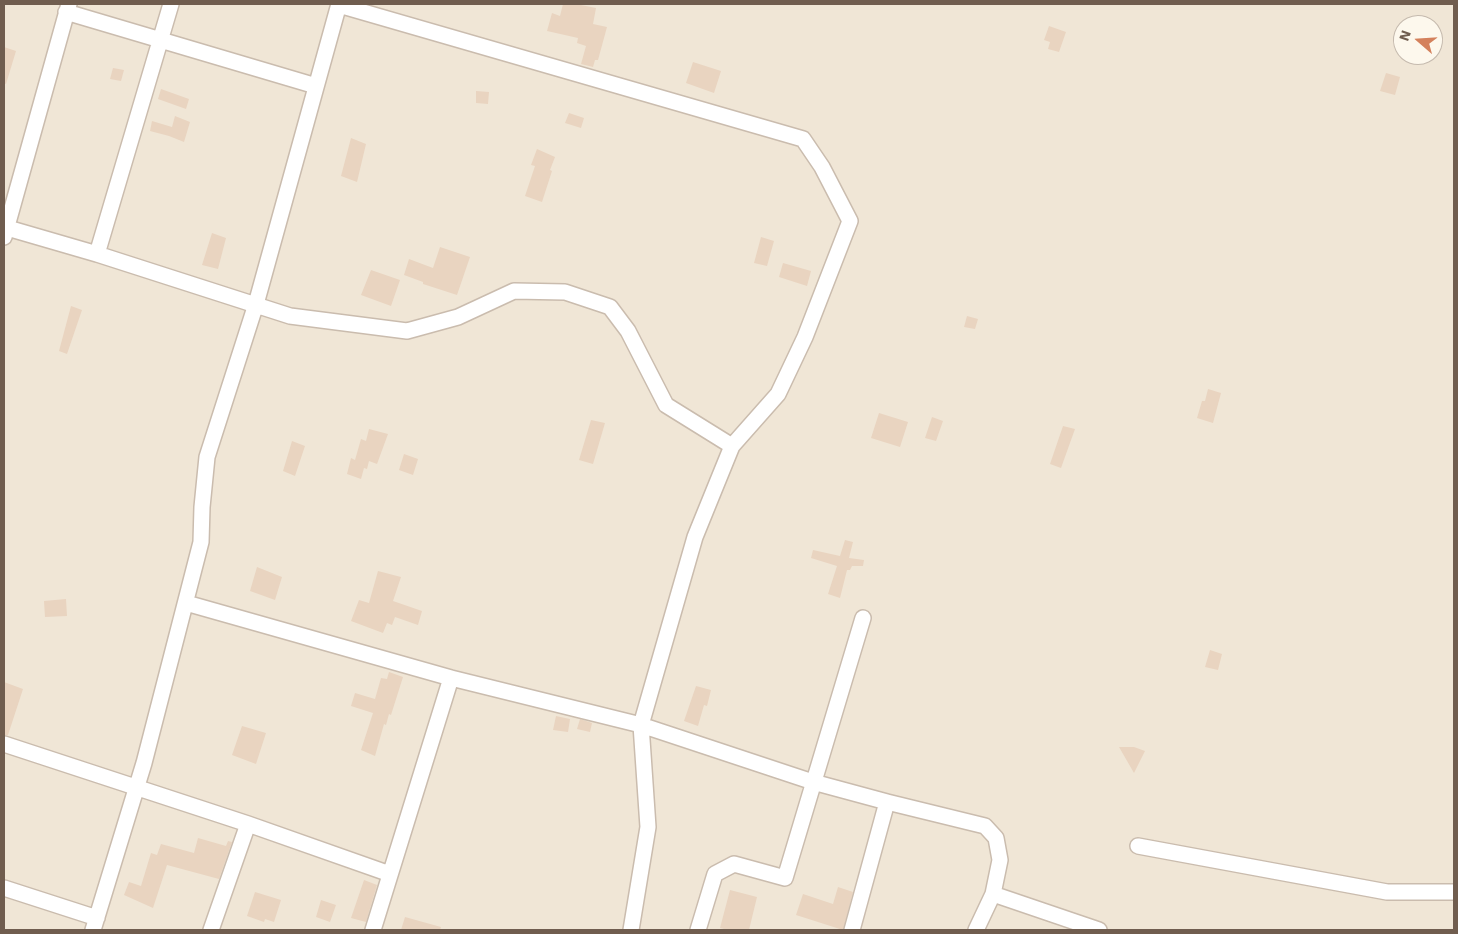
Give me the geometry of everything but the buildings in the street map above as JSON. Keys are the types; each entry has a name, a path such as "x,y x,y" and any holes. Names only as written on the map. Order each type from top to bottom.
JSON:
{"street":[{"path":"97,254 159,39 171,4"},
{"path":"4,888 95,924 137,788 201,542 207,456 256,304 339,4 803,139 822,168 850,221 805,337 778,394 732,446 695,538 641,725 648,827 632,930"},
{"path":"316,86 159,39 68,8 5,230 97,254 290,316 407,332 458,317 514,292 564,292 610,307 628,331 666,405 732,446"},
{"path":"186,603 450,678 641,725 813,782 986,826 996,838 1000,860 993,894 976,930"},
{"path":"698,930 715,874 734,864 785,878 863,618"},
{"path":"373,930 450,678"},
{"path":"4,744 248,824 390,874"},
{"path":"852,930 887,802"},
{"path":"211,930 248,824"},
{"path":"1138,846 1387,892 1454,892"},
{"path":"993,894 1099,930"}],"shaded area":[{"path":"4,4 1454,4 1454,930 4,930"}]}
